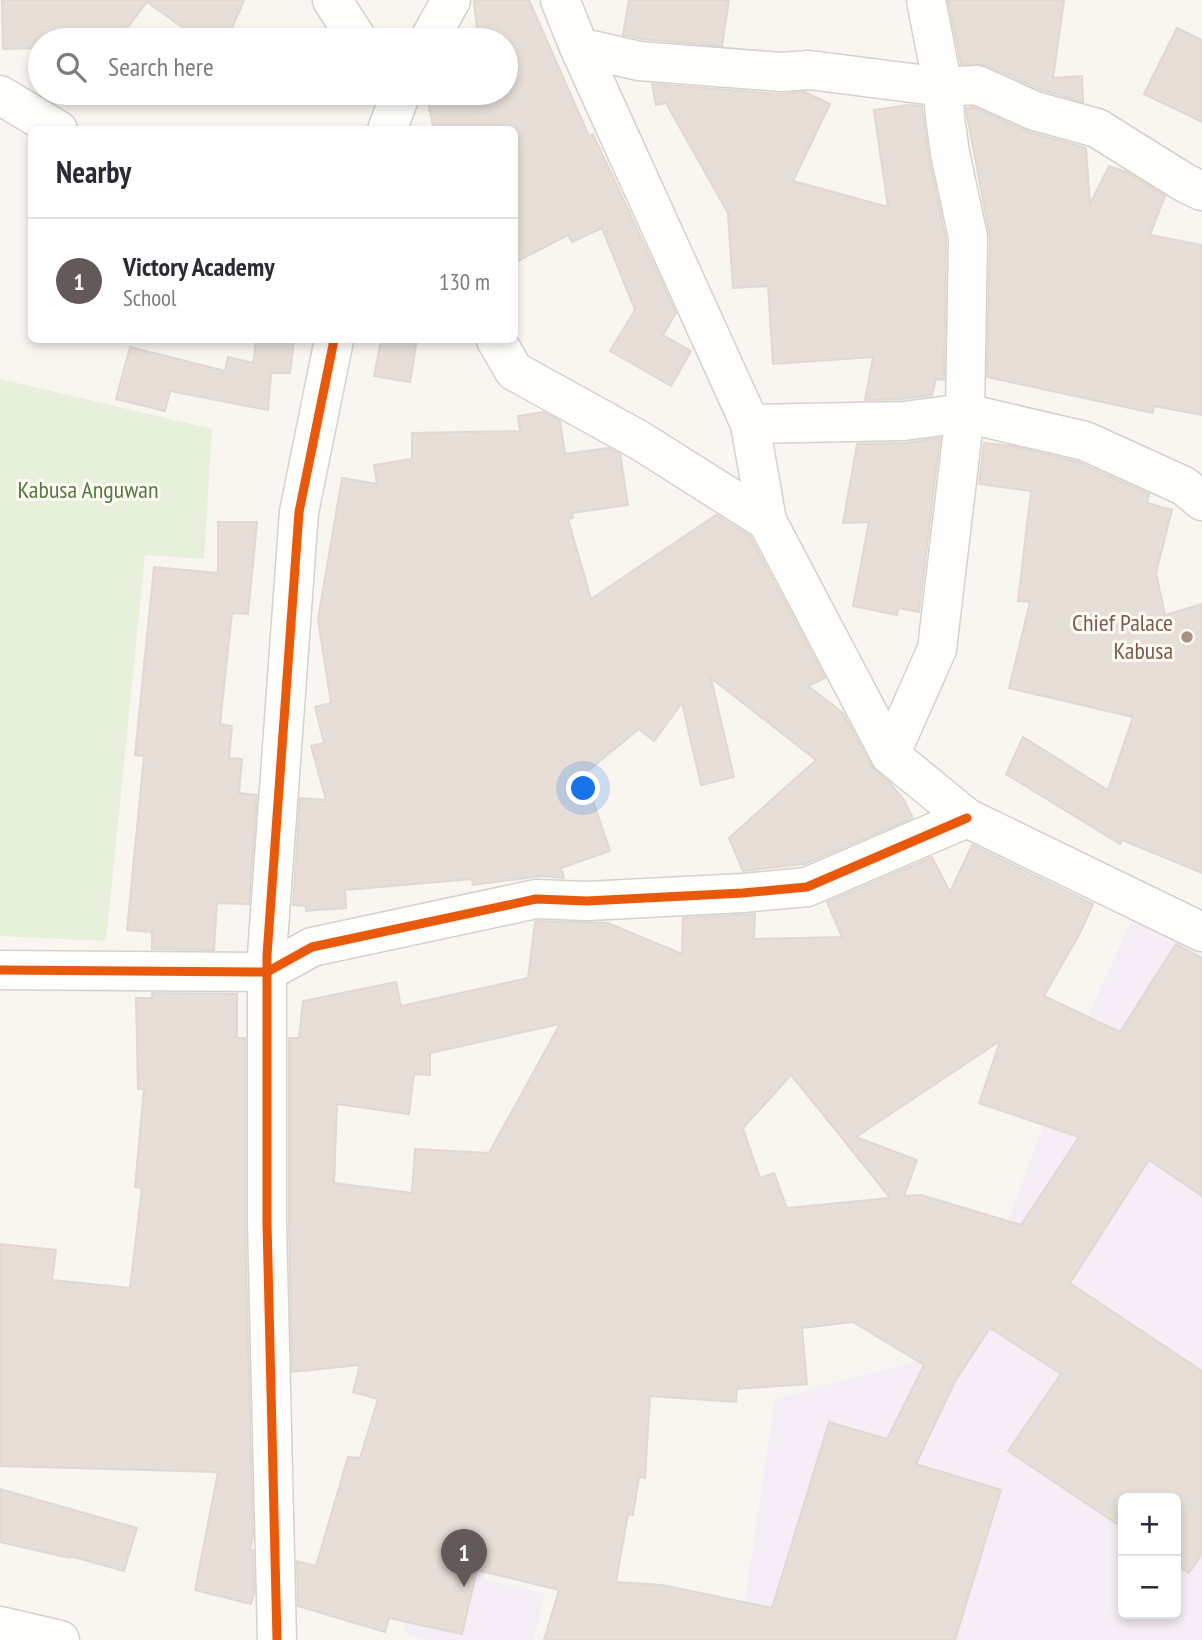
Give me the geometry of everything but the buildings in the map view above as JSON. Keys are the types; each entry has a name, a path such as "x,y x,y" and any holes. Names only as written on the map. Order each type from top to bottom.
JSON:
{"street":[{"path":"332,0 350,28"},
{"path":"436,28 451,0"},
{"path":"560,0 750,424 767,521 890,755 967,818 1202,933"},
{"path":"890,755 937,649 965,413 968,237 950,153 943,87 926,0"},
{"path":"579,47 639,61 781,72 809,70 943,87 977,85 1035,111 1097,128 1202,191"},
{"path":"0,95 51,126"},
{"path":"277,1640 267,1223 267,972 299,512 333,343"},
{"path":"498,343 514,371 639,440 767,521"},
{"path":"750,424 904,421 965,413 1085,441 1184,486 1202,501"},
{"path":"0,970 267,972 312,947 536,899 587,901 807,887 967,818"},
{"path":"0,1626 60,1640"}],"shaded area":[{"path":"1140,902 1202,932 1202,1640 739,1640 775,1399 924,1359 998,1249 1064,1069"},
{"path":"426,1521 492,1535 483,1579 545,1594 534,1640 428,1640 404,1633"}],"green space":[{"name":"Kabusa Anguwan","path":"0,379 212,429 204,559 145,555 106,941 0,936"}],"cycle path":[{"path":"277,1640 267,1223 267,955 299,512 333,343"},
{"path":"0,970 267,972 312,947 536,899 587,901 807,887 967,818"}],"place":[{"name":"Chief Palace Kabusa","path":"1187,637"},
{"name":"Victory Academy","path":"464,1587"}]}
